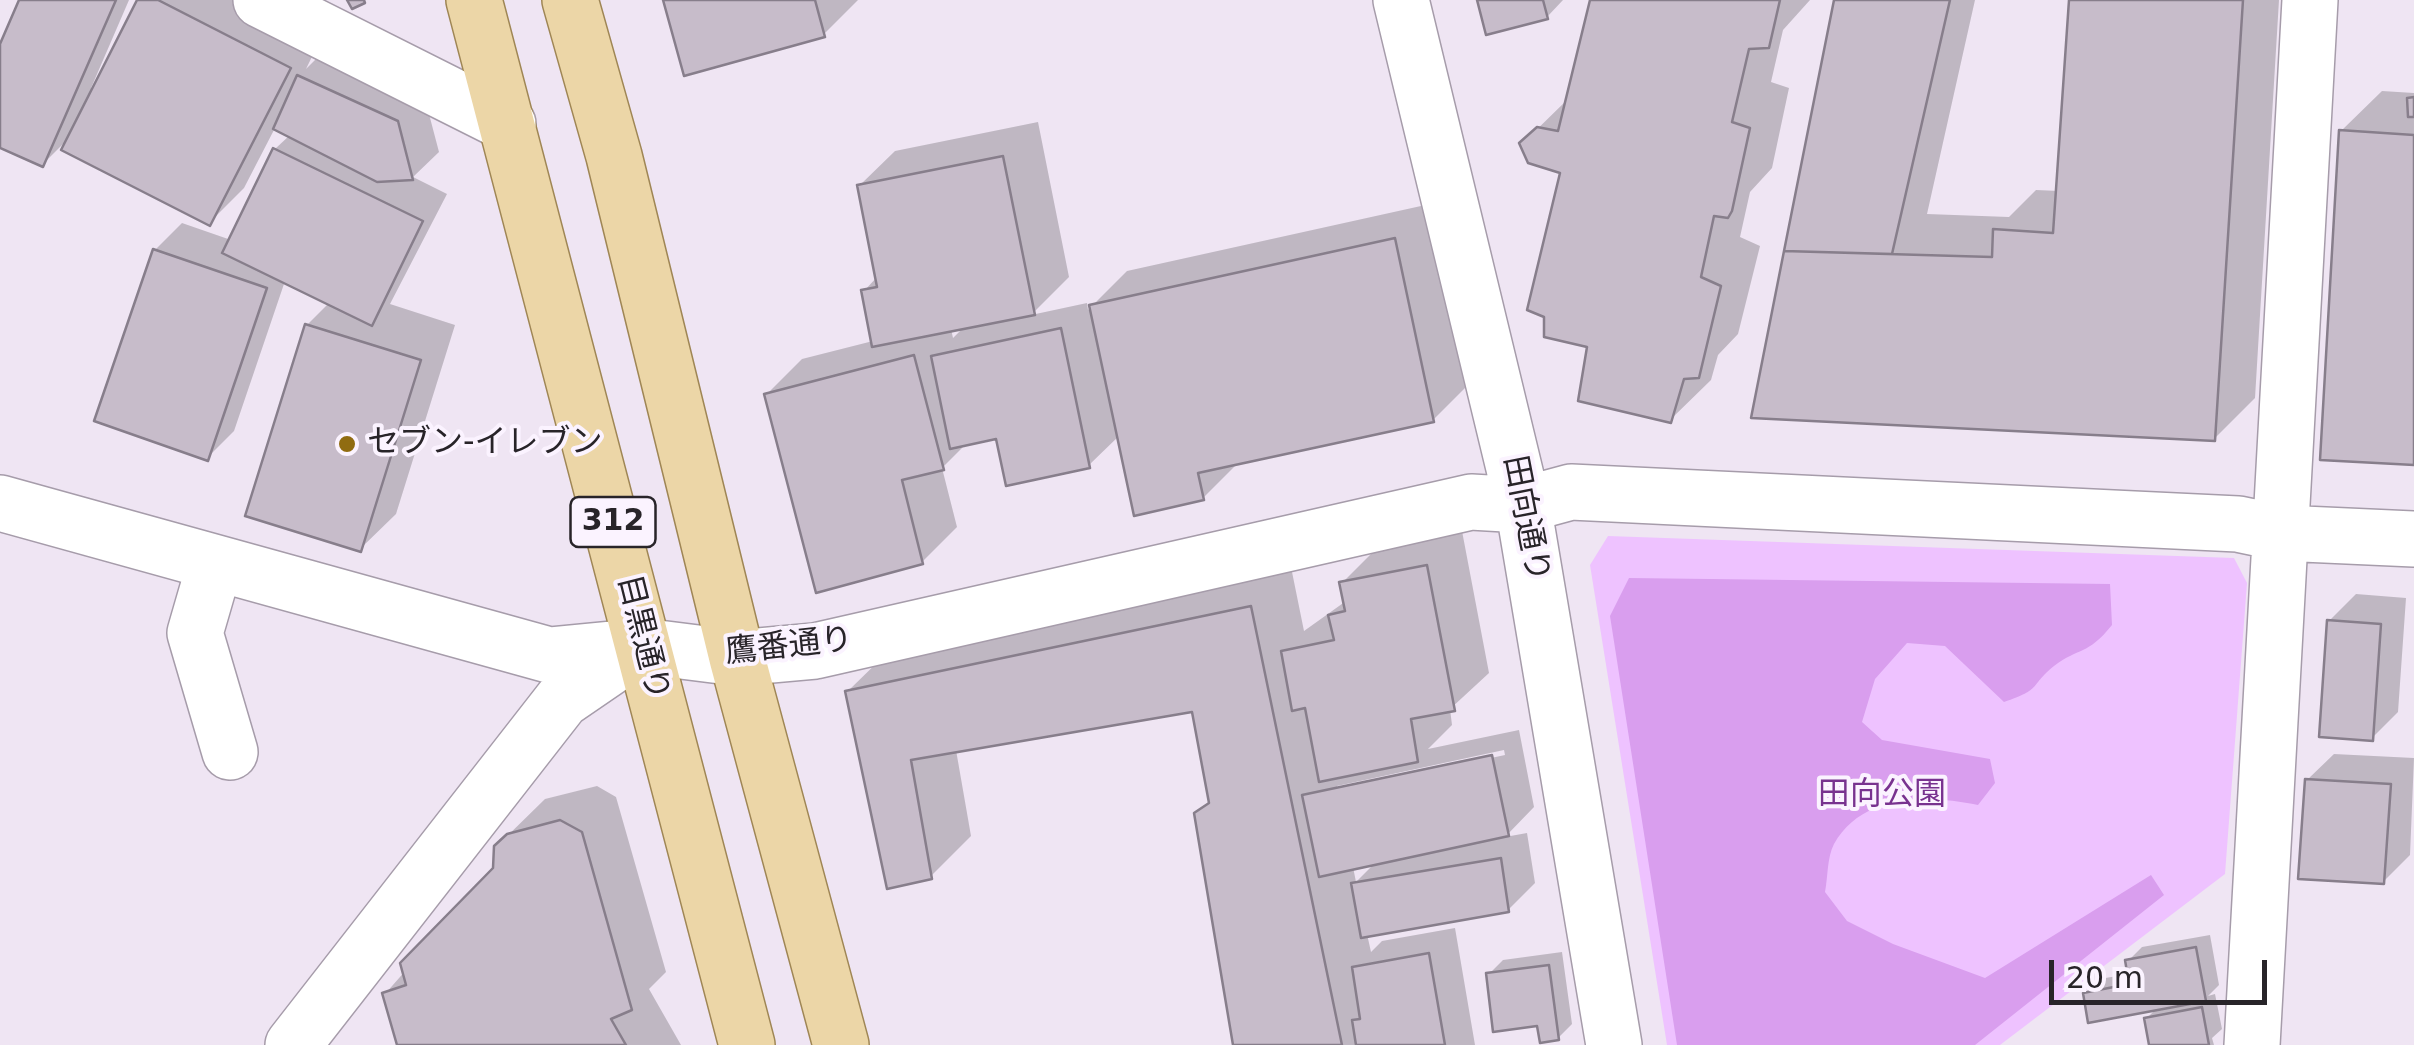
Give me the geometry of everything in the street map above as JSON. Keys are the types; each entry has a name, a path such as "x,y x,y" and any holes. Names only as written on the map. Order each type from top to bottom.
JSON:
{"main road":[{"name":"目黒通り","path":"474,0 747,1045"},
{"name":"312","path":"570,0 614,156 737,658 841,1045"}],"street":[{"path":"261,0 508,124"},
{"name":"田向通り","path":"1401,0 1523,505 1614,1045"},
{"path":"2252,1045 2310,0"},
{"name":"鷹番通り","path":"0,504 549,655 642,646 737,658 815,651 1471,502 1523,505 1572,492 2238,524 2280,533 2414,539"},
{"path":"215,564 195,634 230,752"},
{"path":"293,1045 452,836 562,700 642,646"}],"green space":[{"name":"田向公園","path":"1608,536 2234,558 2247,583 2225,874 2000,1045 1667,1045 1590,565"},
{"path":"1629,578 2110,584 2112,625 2089,647 2054,666 2030,690 2004,702 1945,646 1907,643 1875,679 1862,722 1882,740 1990,759 1995,783 1978,805 1918,799 1879,807 1862,815 1846,827 1834,844 1825,892 1847,921 1893,944 1985,978 2151,875 2164,895 1975,1045 1677,1045 1610,616"}],"building":[{"path":"19,0 116,0 43,167 0,148 0,44"},
{"path":"137,0 158,0 291,68 210,226 61,150"},
{"path":"347,0 364,0 365,3 352,9"},
{"path":"663,0 815,0 825,37 684,76"},
{"path":"1477,0 1543,0 1548,19 1486,35"},
{"path":"1590,0 1780,0 1769,48 1749,49 1732,122 1750,128 1732,211 1728,218 1714,216 1701,277 1721,286 1699,378 1684,379 1671,423 1578,401 1587,347 1544,337 1544,317 1527,310 1560,173 1528,163 1519,143 1537,127 1558,131"},
{"path":"1834,0 1950,0 1892,254 1784,251"},
{"path":"2069,0 2243,0 2215,441 1751,418 1784,251 1992,257 1993,229 2053,233"},
{"path":"297,75 398,121 413,180 377,182 273,129"},
{"path":"2414,97 2414,117 2408,117 2407,98"},
{"path":"2339,130 2414,135 2414,465 2320,460"},
{"path":"273,148 423,221 372,326 222,253"},
{"path":"1003,156 1035,315 872,347 861,290 877,287 857,185"},
{"path":"1395,238 1434,422 1198,473 1204,500 1134,516 1089,305"},
{"path":"153,249 267,288 208,461 94,421"},
{"path":"305,324 421,360 361,552 245,516"},
{"path":"1061,328 1090,468 1006,486 996,439 950,449 931,356"},
{"path":"914,355 944,470 902,480 923,564 816,593 764,394"},
{"path":"1427,565 1455,711 1411,719 1418,762 1319,782 1305,708 1292,711 1281,651 1334,640 1328,615 1345,611 1339,582"},
{"path":"1251,606 1342,1045 1233,1045 1194,813 1209,803 1192,712 911,760 932,879 887,889 845,691"},
{"path":"2327,620 2381,624 2373,741 2319,737"},
{"path":"1492,755 1509,836 1319,877 1302,795"},
{"path":"2305,779 2391,784 2384,884 2298,879"},
{"path":"560,820 582,832 632,1010 611,1019 626,1045 397,1045 382,993 406,985 400,963 493,868 494,846 507,834"},
{"path":"1501,858 1509,912 1361,938 1351,883"},
{"path":"2196,947 2206,1001 2088,1023 2083,993 2129,984 2125,960"},
{"path":"1429,953 1445,1045 1356,1045 1352,1020 1360,1019 1352,967"},
{"path":"1549,965 1559,1040 1540,1043 1537,1026 1493,1032 1486,973"},
{"path":"2202,1007 2209,1045 2149,1045 2144,1018"}],"place":[{"name":"セブン-イレブン","path":"347,444"}]}
